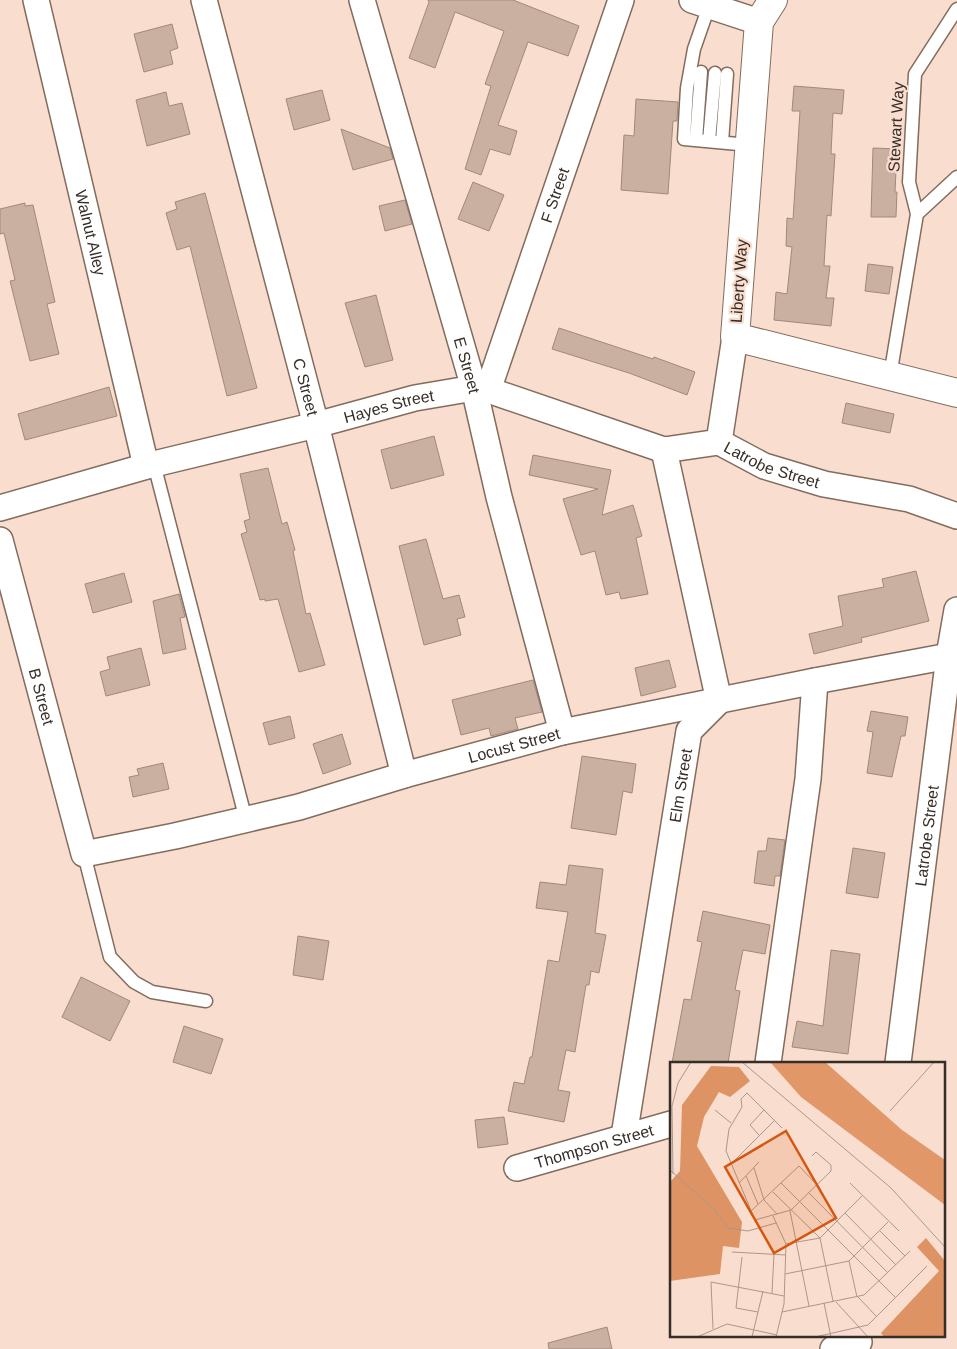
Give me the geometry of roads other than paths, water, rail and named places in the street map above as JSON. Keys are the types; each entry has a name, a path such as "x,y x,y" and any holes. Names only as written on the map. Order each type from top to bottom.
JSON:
{"street":[{"name":"Walnut Alley","path":"36,0 150,465"},
{"name":"C Street","path":"204,0 316,425 404,775"},
{"name":"E Street","path":"362,0 481,389 499,497 562,732"},
{"name":"F Street","path":"481,389 622,0"},
{"path":"701,3 766,11"},
{"name":"Liberty Way","path":"766,11 736,74 749,145 735,337 957,393"},
{"name":"Latrobe Street","path":"735,337 719,442 764,466 824,484 909,499 957,516"},
{"name":"Hayes Street","path":"0,508 150,465 316,425 415,398 481,389 664,450 719,442"},
{"path":"664,450 720,701"},
{"name":"B Street","path":"0,540 84,854"},
{"name":"Latrobe Street","path":"898,1062 949,656 957,610"},
{"name":"Locust Street","path":"84,854 299,807 404,775 562,732 949,656"},
{"path":"768,1062 808,779 815,681"},
{"name":"Elm Street","path":"624,1136 688,731 720,701"},
{"name":"Thompson Street","path":"517,1168 670,1124"},
{"path":"833,1349 859,1342"}],"lane":[{"path":"701,3 694,49 696,71 684,139 749,145"},
{"name":"Stewart Way","path":"890,376 917,214 909,182 915,74 957,10"},
{"path":"696,71 736,74 716,142"},
{"path":"917,214 957,177"},
{"path":"150,465 246,820"},
{"path":"84,854 110,957 134,982 152,992 206,1001"}]}
